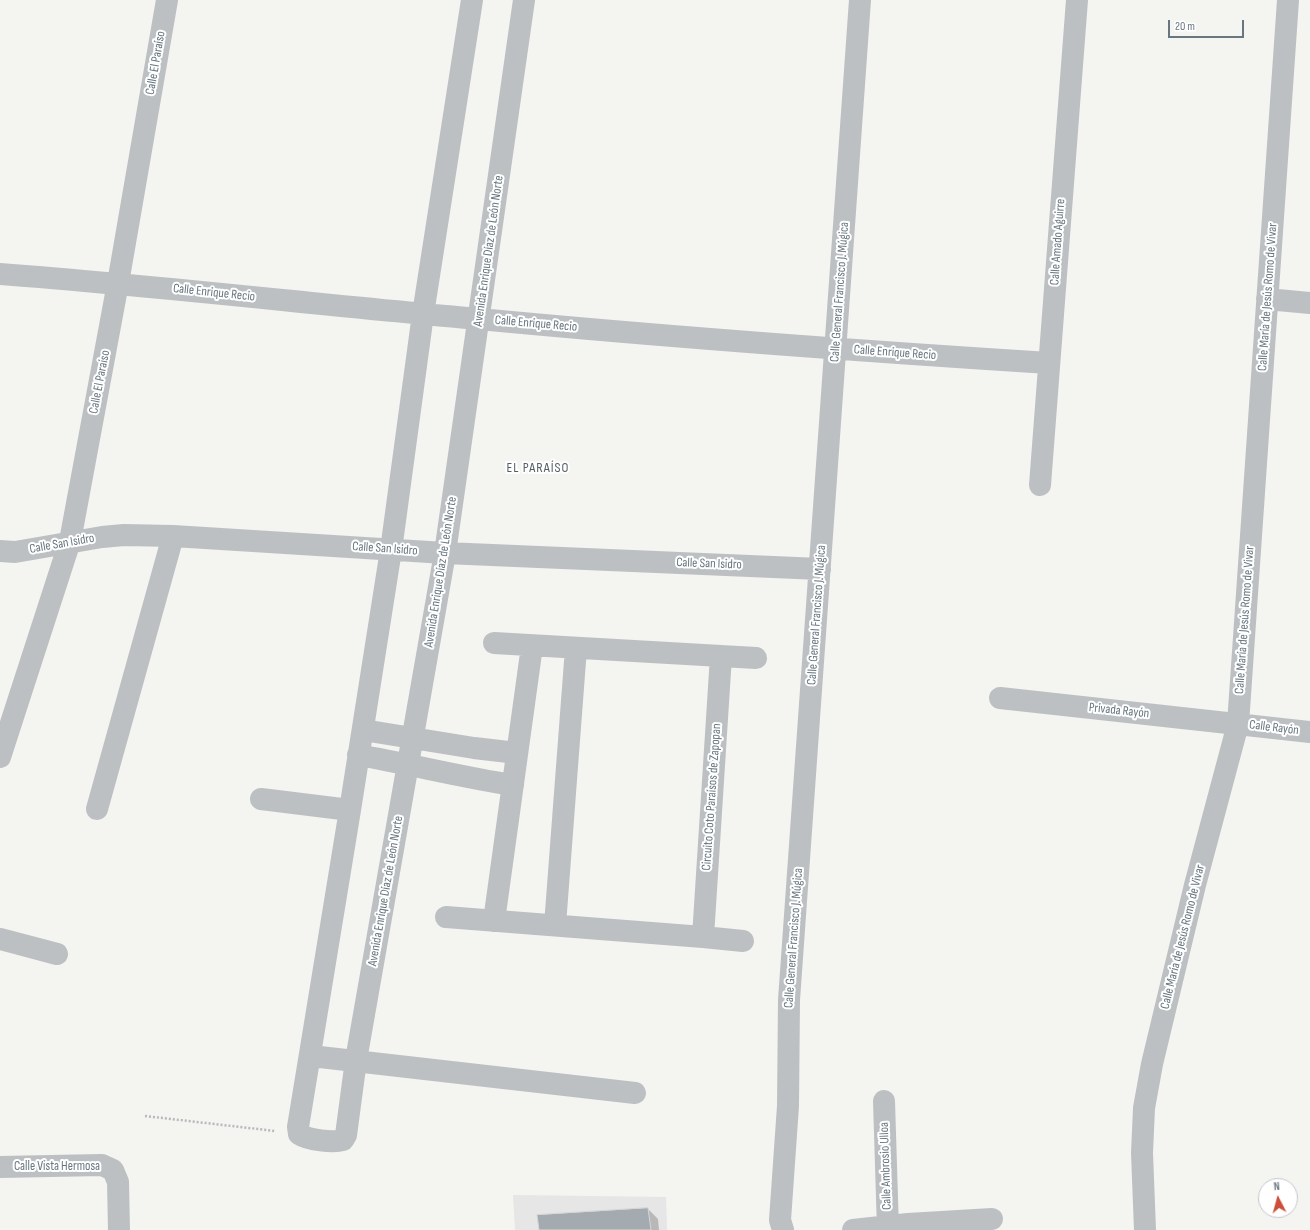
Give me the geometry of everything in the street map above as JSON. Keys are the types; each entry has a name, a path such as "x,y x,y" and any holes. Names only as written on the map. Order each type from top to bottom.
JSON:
{"street":[{"name":"Calle El Paraíso","path":"0,757 70,541 118,283 167,0"},
{"path":"299,1134 298,1127 391,550 423,314 472,0"},
{"name":"Avenida Enrique Díaz de León Norte","path":"299,1134 304,1137 338,1142 343,1140 346,1135 356,1060 446,553 524,0"},
{"name":"Calle General Francisco J. Múgica","path":"783,1230 780,1220 788,1106 789,1000 860,0"},
{"name":"Calle Amado Aguirre","path":"1040,485 1076,0"},
{"name":"Calle María de Jesús Romo de Vivar","path":"1144,1230 1142,1153 1144,1108 1154,1056 1195,885 1238,724 1288,0"},
{"name":"Calle Enrique Recio","path":"0,274 118,283 479,319 835,349 1049,363"},
{"path":"1267,299 1310,304"},
{"name":"Calle San Isidro","path":"0,551 15,552 70,541 124,535 173,536 446,553 820,569"},
{"path":"97,810 173,536"},
{"path":"494,644 756,658"},
{"path":"494,921 532,646"},
{"path":"555,925 576,648"},
{"name":"Circuito Coto Paraísos de Zapopan","path":"703,937 721,656"},
{"name":"Privada Rayón","path":"1000,698 1238,724"},
{"name":"Calle Rayón","path":"1238,724 1310,732"},
{"path":"363,730 474,748 518,753"},
{"path":"358,754 469,778 513,785"},
{"path":"261,799 350,810"},
{"path":"446,917 743,941"},
{"path":"0,939 57,954"},
{"path":"310,1056 356,1060 635,1093"},
{"name":"Calle Ambrosio Ulloa","path":"884,1101 888,1228"},
{"name":"Calle Vista Hermosa","path":"0,1167 102,1166 113,1170 118,1182 119,1230"},
{"path":"853,1230 992,1219"}],"path":[{"path":"145,1116 299,1134"}],"shaded area":[{"path":"513,1195 666,1197 667,1230 515,1230"}],"building":[{"path":"648,1208 651,1230 539,1230 537,1215"}],"district":[{"name":"EL PARAÍSO","path":"538,468"}]}
